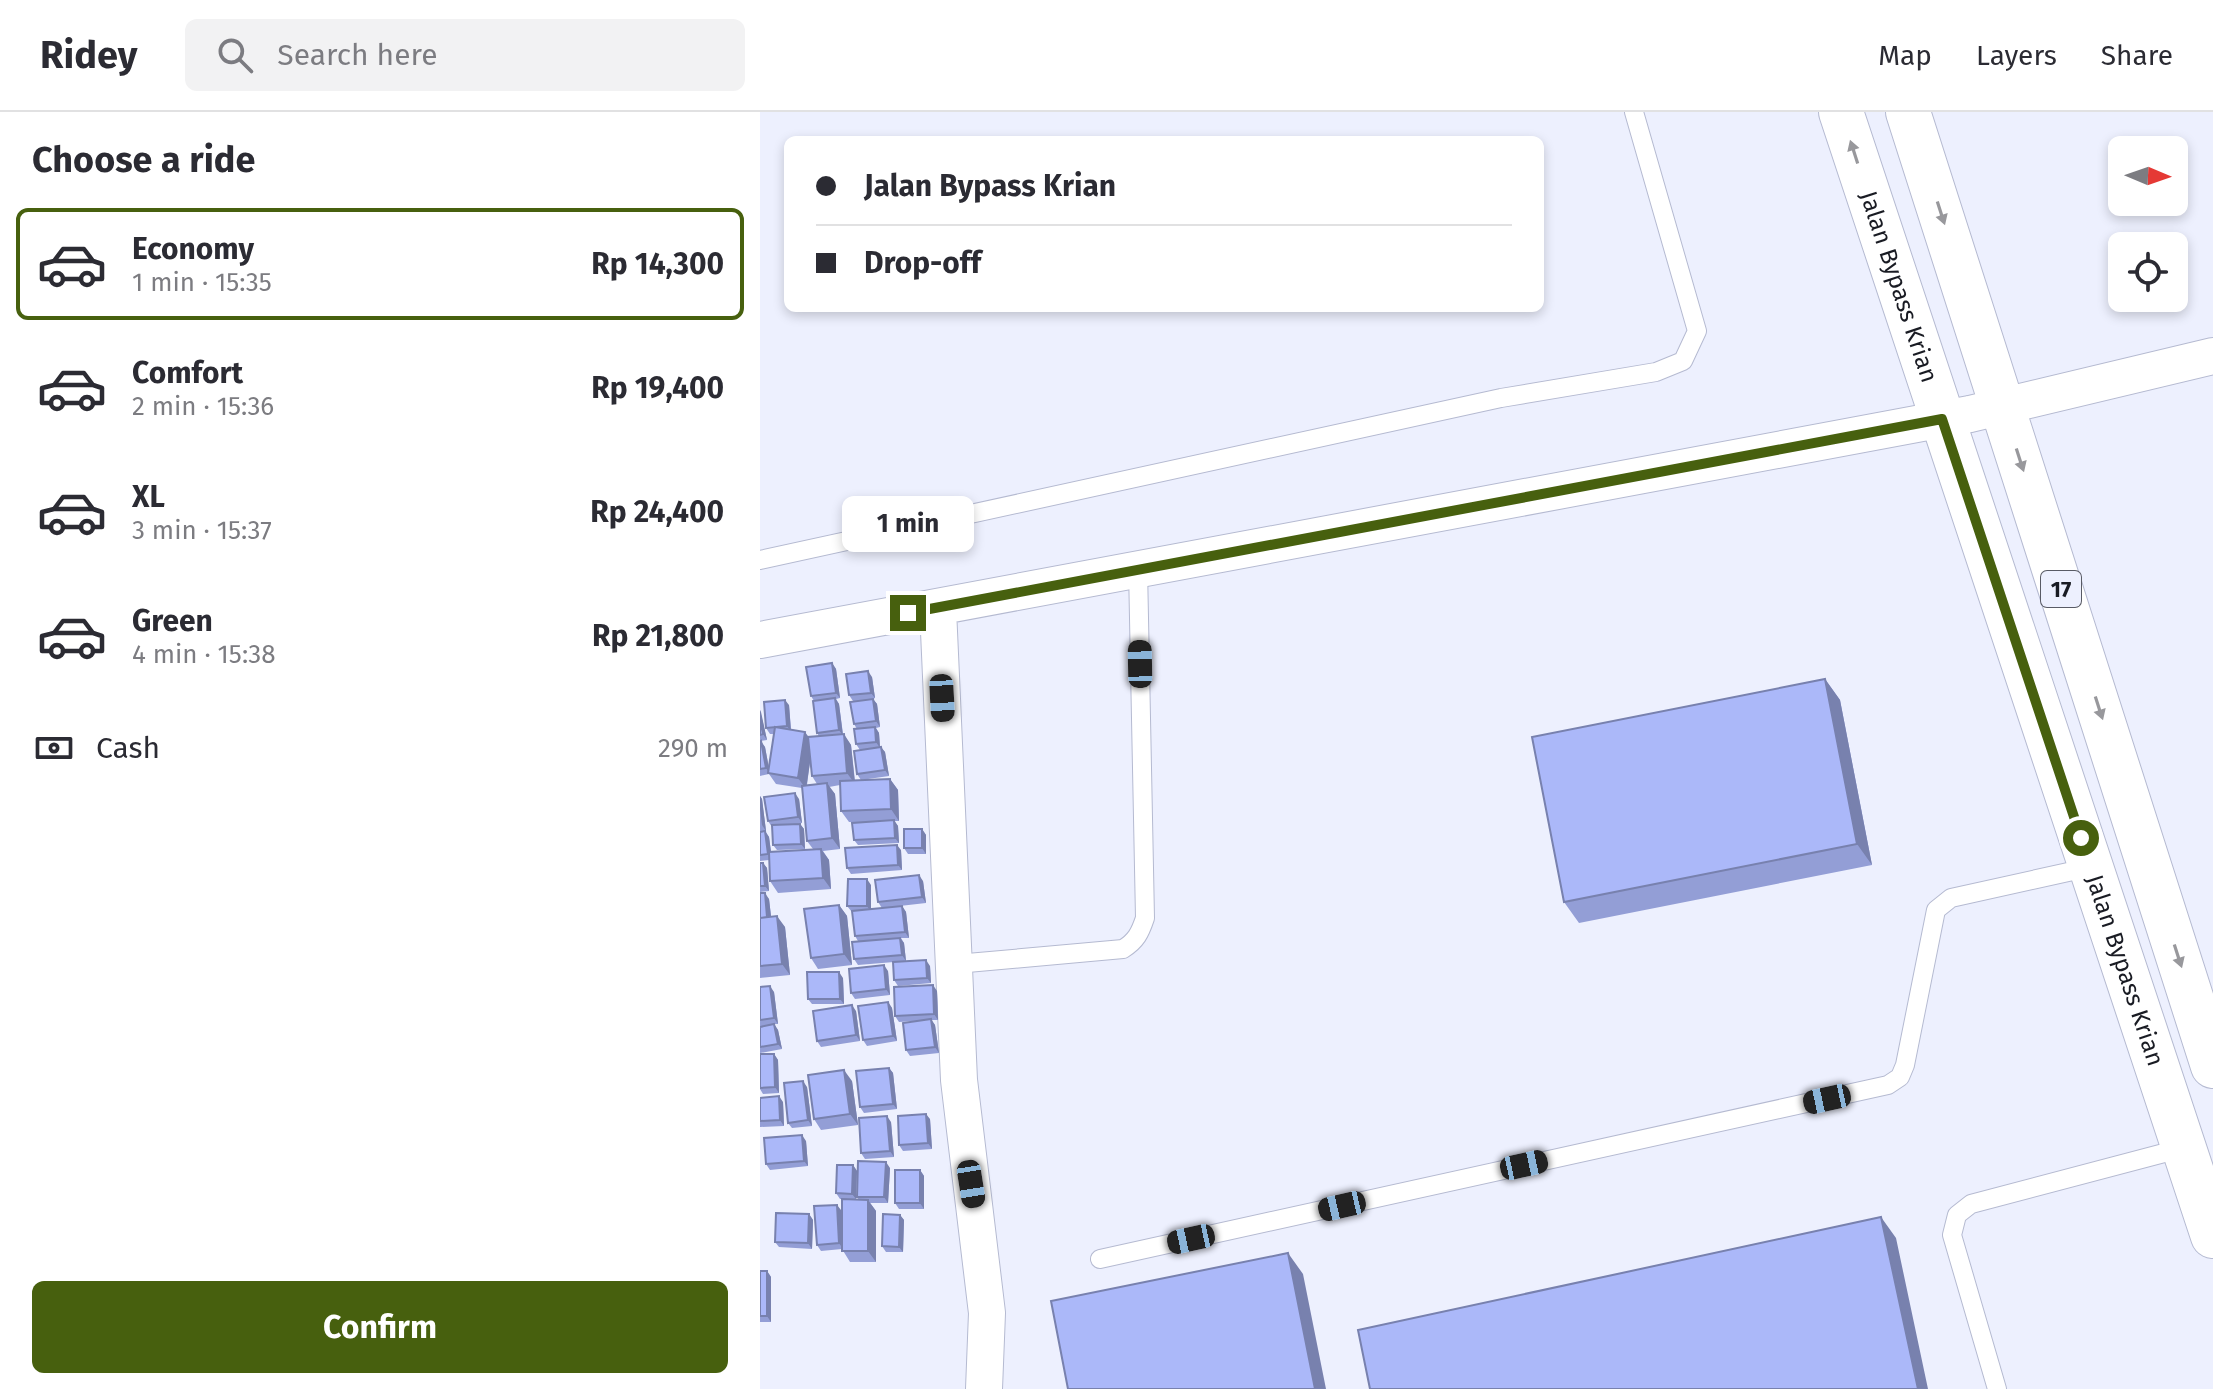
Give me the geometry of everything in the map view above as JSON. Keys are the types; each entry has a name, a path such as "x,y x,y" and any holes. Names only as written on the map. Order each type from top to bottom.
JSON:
{"highway":[{"name":"Jalan Bypass Krian","path":"1841,112 2213,1236"},
{"name":"17","path":"1908,112 2213,1066"}],"street":[{"path":"760,640 848,621 938,609 1138,568 1942,419 2213,356"},
{"path":"938,609 959,1080 987,1313 984,1389"}],"lane":[{"path":"760,560 1486,401 1656,372 1683,361 1697,331 1634,112"},
{"path":"956,964 1123,949 1136,940 1145,918 1138,568"},
{"path":"1100,1259 1888,1085 1900,1077 1905,1065 1936,910 1942,903 1951,898 2091,867"},
{"path":"1997,1389 1952,1235 1957,1215 1971,1204 2183,1148"}],"building":[{"path":"832,663 836,693 811,696 806,667"},
{"path":"868,671 871,693 849,695 846,674"},
{"path":"1825,679 1857,844 1564,902 1532,737"},
{"path":"835,698 839,730 817,733 813,701"},
{"path":"873,699 876,721 854,724 850,702"},
{"path":"785,700 787,726 766,728 764,702"},
{"path":"775,727 805,732 798,778 768,773"},
{"path":"875,727 876,742 856,744 854,729"},
{"path":"844,734 847,773 812,776 808,737"},
{"path":"760,742 766,768 760,769"},
{"path":"881,747 885,770 857,774 854,751"},
{"path":"890,779 891,809 841,811 840,781"},
{"path":"827,783 832,838 807,841 802,786"},
{"path":"795,793 798,817 768,821 764,797"},
{"path":"894,820 895,838 854,840 852,823"},
{"path":"800,824 801,844 773,845 772,825"},
{"path":"904,829 922,829 922,848 904,848"},
{"path":"765,831 768,854 760,855 760,832"},
{"path":"897,845 898,865 847,868 845,848"},
{"path":"821,849 823,878 770,881 769,852"},
{"path":"760,863 763,863 765,886 760,886"},
{"path":"919,875 922,897 878,902 875,880"},
{"path":"848,879 867,879 867,906 847,906"},
{"path":"760,893 765,893 767,917 760,918"},
{"path":"839,905 844,954 811,958 804,909"},
{"path":"902,906 905,932 855,936 852,911"},
{"path":"777,916 782,964 760,966 760,918"},
{"path":"900,938 902,955 854,959 852,942"},
{"path":"926,960 927,978 894,980 893,962"},
{"path":"884,965 886,989 851,993 849,969"},
{"path":"807,972 839,972 840,999 808,999"},
{"path":"933,985 934,1014 895,1016 894,987"},
{"path":"770,986 774,1018 760,1020 760,987"},
{"path":"888,1002 893,1036 863,1040 858,1006"},
{"path":"852,1005 856,1035 817,1041 813,1011"},
{"path":"931,1019 935,1047 906,1050 903,1023"},
{"path":"774,1024 778,1044 760,1047 760,1027"},
{"path":"760,1054 774,1054 775,1087 760,1088"},
{"path":"889,1068 893,1104 860,1107 856,1071"},
{"path":"844,1070 850,1114 814,1119 808,1075"},
{"path":"803,1081 808,1120 788,1123 784,1083"},
{"path":"779,1096 780,1120 760,1121 760,1098"},
{"path":"926,1114 928,1143 899,1145 898,1116"},
{"path":"887,1116 890,1151 861,1153 859,1118"},
{"path":"802,1135 804,1161 766,1164 764,1138"},
{"path":"858,1161 886,1162 884,1197 857,1197"},
{"path":"837,1165 853,1165 852,1194 836,1193"},
{"path":"895,1170 920,1170 920,1203 895,1203"},
{"path":"842,1199 868,1200 868,1251 842,1251"},
{"path":"837,1205 839,1243 817,1245 814,1206"},
{"path":"776,1213 809,1214 808,1243 775,1242"},
{"path":"883,1214 900,1215 899,1247 882,1246"},
{"path":"1881,1217 1918,1389 1370,1389 1358,1330"},
{"path":"1288,1253 1315,1389 1068,1389 1051,1301"},
{"path":"760,1271 767,1271 767,1316 760,1316"}],"route":[{"path":"908,613 1942,419 2081,838"}]}
